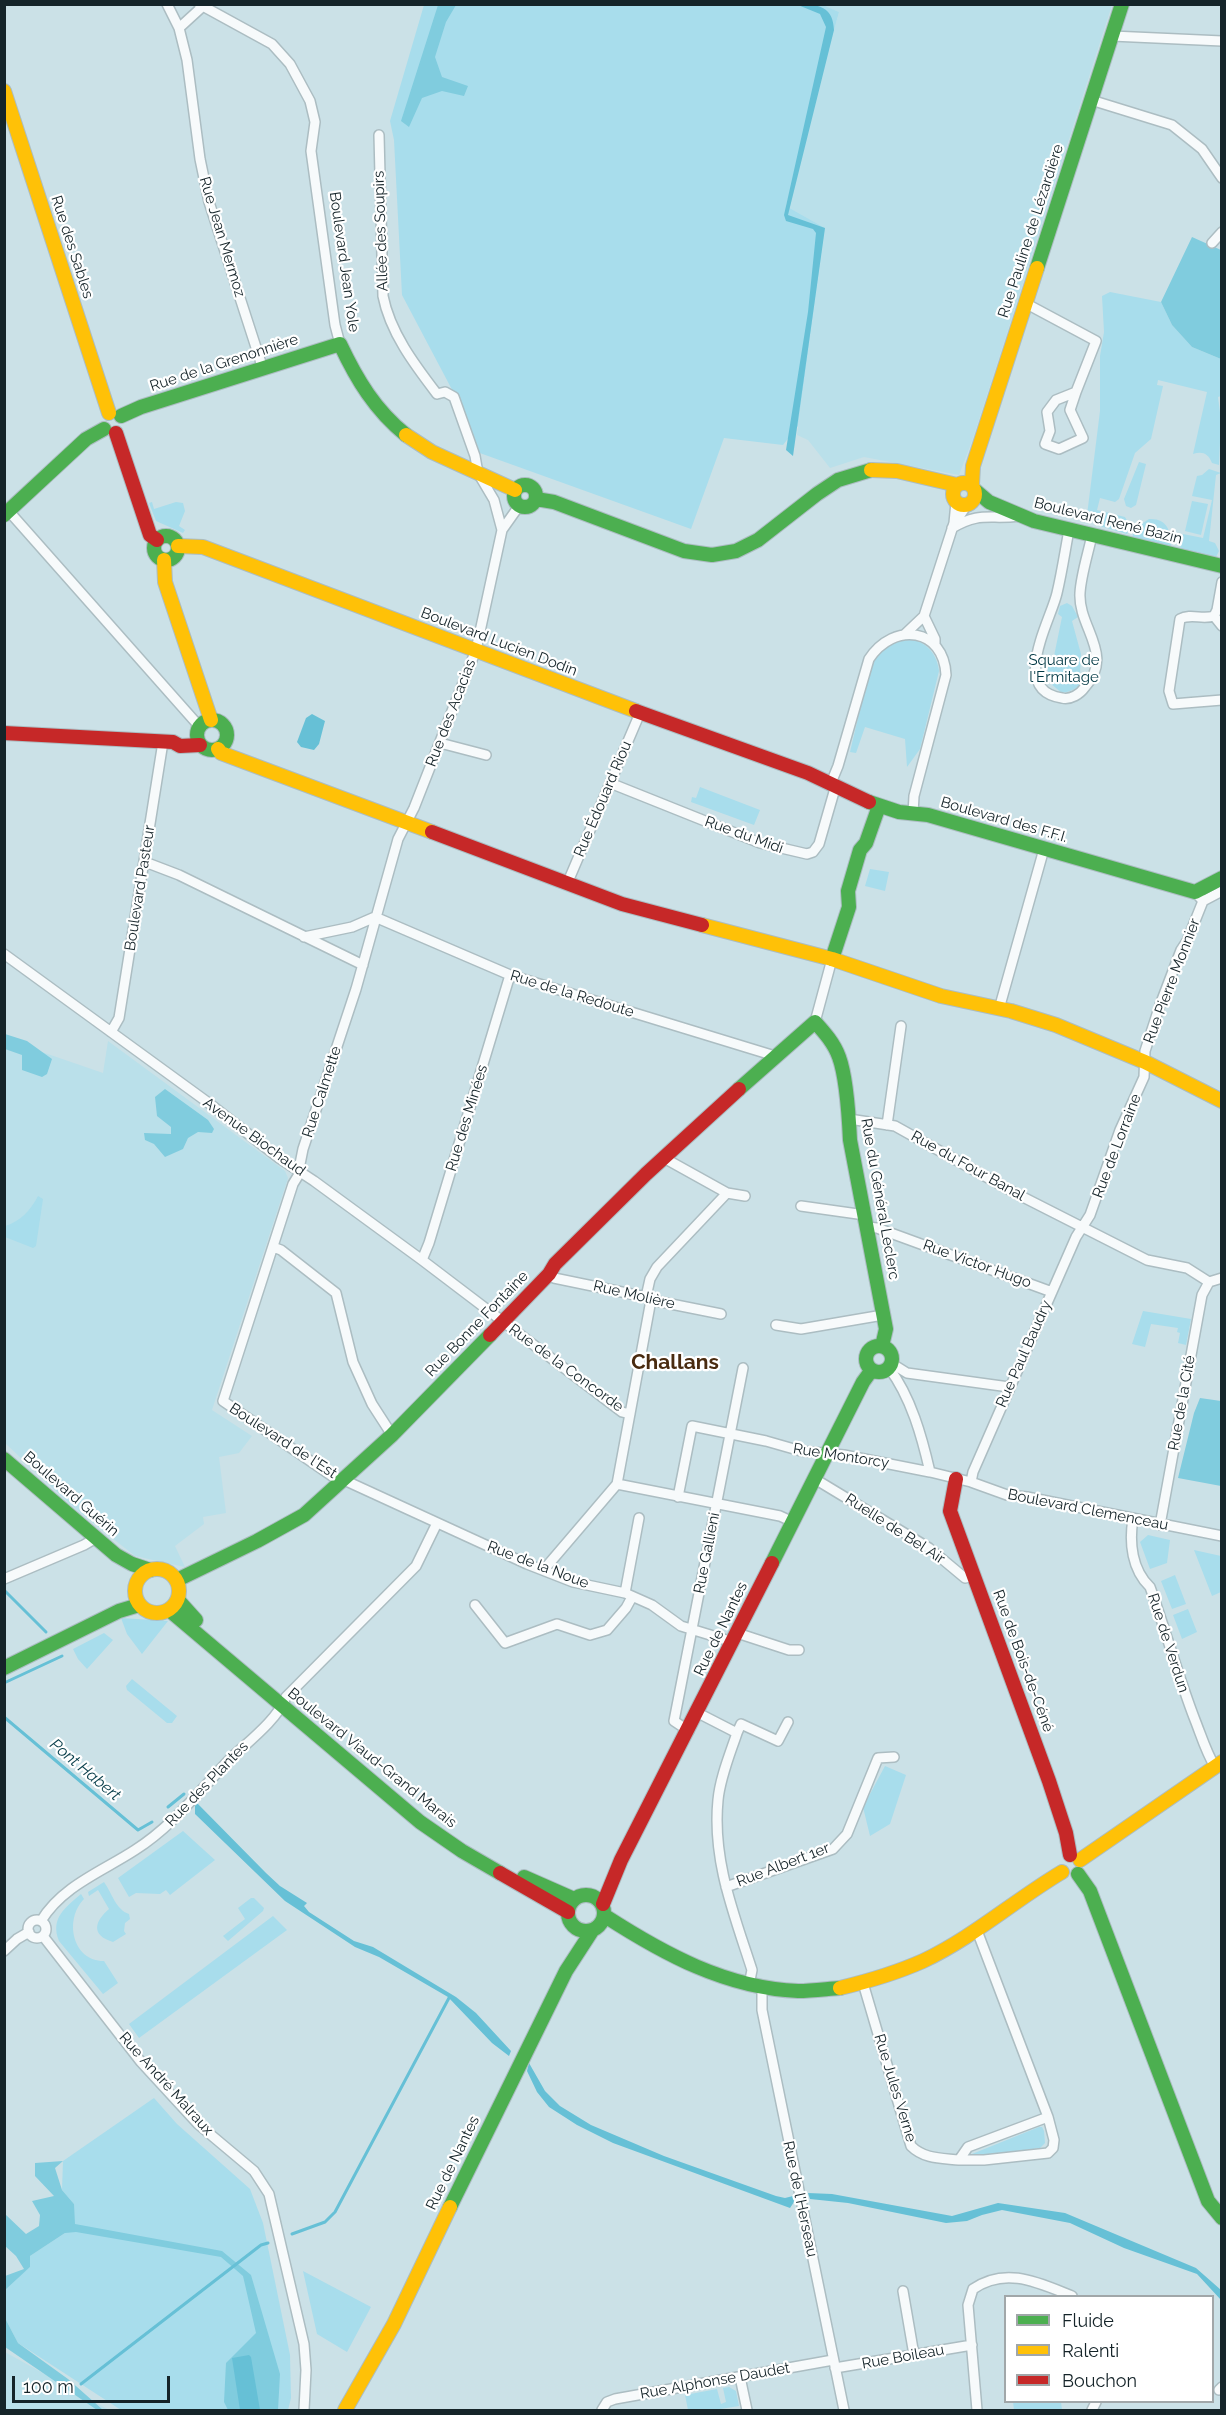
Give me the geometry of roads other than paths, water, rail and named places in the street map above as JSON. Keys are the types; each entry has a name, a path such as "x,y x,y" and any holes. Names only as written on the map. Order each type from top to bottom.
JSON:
{"street":[{"name":"Rue Jean Mermoz","path":"167,4 179,28 187,60 200,159 209,202 263,369"},
{"name":"Rue Pauline de Lézardière","path":"838,787 838,766 869,659 884,641 905,634 924,616 1122,4"},
{"path":"179,28 200,6"},
{"name":"Boulevard Jean Yole","path":"200,6 266,40 285,57 310,101 315,122 311,151 335,325 351,370 372,405 395,429 421,447 515,489"},
{"path":"1112,36 1221,41"},
{"name":"Rue des Sables","path":"4,91 115,415"},
{"path":"1091,100 1172,124 1202,149 1221,178"},
{"name":"Allée des Soupirs","path":"379,135 380,222 383,296 386,313 395,332 437,393 445,392 454,397 476,456 478,472"},
{"path":"1212,243 1221,232"},
{"path":"1025,303 1096,340 1070,410 1083,438 1059,449 1045,444 1050,431 1047,412 1056,400 1076,392"},
{"name":"Rue de la Grenonnière","path":"115,415 340,344"},
{"path":"115,415 102,420 110,431 150,535 157,540"},
{"path":"110,431 86,439 6,510 202,730"},
{"path":"536,499 554,502 684,551 705,556 749,546 831,484 846,476 875,468 906,473 964,493"},
{"name":"Rue des Acacias","path":"478,472 494,500 502,530"},
{"path":"528,485 533,488 536,499 529,507 519,506 513,498 515,489 528,485"},
{"name":"Boulevard René Bazin","path":"964,493 1021,516 1069,530 1221,566"},
{"name":"Rue des Acacias","path":"375,917 398,839 407,824 476,650 502,530 519,506"},
{"path":"953,525 980,516 1002,518 1021,516"},
{"path":"1069,530 1057,594 1038,646 1035,667 1038,682 1048,693 1064,699 1079,694 1092,680 1098,663 1094,640 1083,615 1080,594 1092,535"},
{"path":"167,536 174,539 178,546 175,556 164,560 155,554 154,547 157,540 167,536"},
{"name":"Boulevard Lucien Dodin","path":"178,546 203,547 640,714 808,773 838,787"},
{"path":"4,733 168,742 180,746 202,730 221,723 227,732 225,742 218,749 208,750 202,730 165,582 164,560"},
{"path":"1221,582 1214,616 1206,618 1188,616 1180,619 1169,691 1173,704 1221,700"},
{"path":"913,813 914,796 946,675 946,664 935,645 935,639 924,616"},
{"path":"1214,616 1221,626"},
{"path":"905,634 919,636 935,645"},
{"name":"Rue Édouard Riou","path":"567,884 640,714"},
{"name":"Boulevard Pasteur","path":"111,1032 119,1018 168,742"},
{"path":"440,743 486,755"},
{"path":"218,749 221,753 274,771 567,884 674,919 832,959 918,989 999,1009 1066,1029 1145,1062 1221,1101"},
{"name":"Rue du Midi","path":"610,783 760,843 807,854 813,852 819,844 838,787"},
{"name":"Boulevard des F.F.I.","path":"838,787 879,806 899,812 913,813 1044,849 1199,896"},
{"path":"815,1022 849,907 848,891 860,850 866,843 879,806"},
{"path":"999,1009 1044,849"},
{"path":"145,862 179,875 363,965"},
{"path":"1199,896 1221,884"},
{"name":"Rue Pierre Monnier","path":"1145,1062 1145,1051 1160,1005 1194,921 1199,896"},
{"path":"304,937 352,927 375,917"},
{"name":"Rue Calmette","path":"223,1401 293,1184 301,1171 303,1149 363,965 375,917"},
{"name":"Rue de la Redoute","path":"375,917 510,975 775,1056"},
{"name":"Avenue Biochaud","path":"4,954 279,1158 301,1171 422,1260 503,1322"},
{"name":"Rue des Minées","path":"422,1260 510,975"},
{"name":"Rue Bonne Fontaine","path":"177,1580 304,1515 392,1435 549,1274 560,1258 664,1158 815,1022"},
{"name":"Rue du Général Leclerc","path":"815,1022 828,1036 839,1057 850,1140 886,1329 882,1346"},
{"path":"887,1125 901,1026"},
{"name":"Rue de Lorraine","path":"1083,1228 1090,1215 1120,1130 1144,1077 1145,1062"},
{"name":"Rue du Four Banal","path":"849,1119 896,1126 1015,1193 1147,1260 1187,1268 1209,1282"},
{"path":"664,1158 728,1193 745,1196"},
{"path":"541,1569 617,1484 650,1279 657,1267 728,1193"},
{"name":"Rue Victor Hugo","path":"801,1206 867,1221 873,1227 1052,1292"},
{"name":"Rue Paul Baudry","path":"971,1482 973,1472 1009,1387 1076,1237 1083,1228"},
{"path":"273,1247 281,1250 336,1293 353,1362 372,1404 392,1435"},
{"name":"Rue Molière","path":"549,1274 554,1278 721,1314"},
{"path":"1209,1282 1221,1278"},
{"name":"Rue de la Cité","path":"1160,1526 1202,1295 1209,1282"},
{"path":"776,1325 801,1329 883,1315"},
{"name":"Rue de la Concorde","path":"503,1322 622,1412 630,1414"},
{"path":"890,1366 883,1372 872,1371 866,1365 866,1354 871,1348 882,1346 889,1351 890,1366 903,1390 926,1451 930,1472"},
{"path":"890,1366 907,1373 1009,1387"},
{"name":"Rue Gallieni","path":"689,1731 674,1721 743,1368"},
{"name":"Rue de Nantes","path":"345,2410 394,2324 566,1971 599,1920 619,1864 689,1731 863,1382 872,1371"},
{"name":"Boulevard de l'Est","path":"223,1401 335,1478 344,1480"},
{"name":"Rue Montorcy","path":"678,1497 692,1426 801,1451 930,1472 956,1479"},
{"name":"Boulevard Guérin","path":"4,1459 116,1555 150,1570"},
{"name":"Ruelle de Bel Air","path":"815,1479 929,1548 965,1578 974,1576"},
{"name":"Boulevard Clemenceau","path":"956,1479 1007,1495 1221,1536"},
{"name":"Rue de Bois-de-Céné","path":"956,1479 950,1511 1020,1699 1075,1857"},
{"name":"Rue de la Noue","path":"344,1480 436,1523 573,1582 628,1595 652,1605 681,1626 789,1650 799,1650"},
{"path":"617,1484 780,1516 793,1522"},
{"path":"475,1605 505,1643 557,1624 590,1635 607,1630 626,1608 639,1518"},
{"name":"Rue de Verdun","path":"1133,1519 1131,1548 1143,1581 1150,1587 1170,1643 1176,1670 1206,1749 1218,1764"},
{"name":"Rue des Plantes","path":"4,1951 16,1939 29,1932 31,1922 41,1921 52,1903 136,1850 198,1796 284,1702 416,1566 436,1523"},
{"path":"7,1578 96,1538"},
{"name":"Boulevard Guérin","path":"116,1555 137,1595"},
{"path":"4,1668 119,1611 137,1595 144,1573 150,1570 162,1569 173,1575 179,1587 174,1605 157,1614 150,1612 137,1595"},
{"name":"Boulevard Viaud-Grand Marais","path":"174,1605 181,1618 425,1815 467,1844 522,1876 574,1899"},
{"name":"Boulevard Viaud-Grand Marais","path":"284,1702 420,1822 462,1851 568,1912"},
{"path":"698,1713 737,1733 741,1724 778,1741 788,1722"},
{"name":"Rue de l'Herseau","path":"737,1733 718,1798 717,1844 726,1887 762,2010 844,2410"},
{"name":"Rue Albert 1er","path":"726,1887 833,1849 847,1834 879,1758 894,1757"},
{"path":"1062,1872 1062,1861 1094,1848 1218,1764"},
{"path":"1067,1837 1094,1848"},
{"path":"1062,1872 1071,1877 1078,1874 1082,1866 1075,1857"},
{"path":"566,1971 573,1926 568,1912 574,1899 590,1895 606,1882 619,1864"},
{"path":"590,1895 599,1920 695,1968 755,1986 807,1990 863,1983 908,1968 976,1928 1062,1872"},
{"path":"1078,1874 1090,1891 1208,2201 1221,2218"},
{"path":"573,1926 582,1931 599,1920"},
{"path":"29,1932 35,1937 43,1936 46,1928 41,1921"},
{"name":"Rue Jules Verne","path":"863,1983 911,2146 926,2156 958,2160 984,2160 1048,2153 1053,2148 1054,2139 1048,2117 976,1928"},
{"name":"Rue André Malraux","path":"43,1936 141,2062 211,2135 254,2171 269,2194 304,2344 306,2370 304,2410"},
{"path":"958,2160 968,2147 1048,2117"},
{"path":"977,2410 968,2305 973,2289 981,2283 1001,2278 1022,2278 1069,2295"},
{"path":"903,2291 914,2355"},
{"name":"Rue Boileau","path":"834,2364 914,2355 972,2345"},
{"name":"Rue Alphonse Daudet","path":"602,2410 607,2402 615,2399 740,2377 834,2364"},
{"path":"740,2377 747,2410"}],"waterway":[{"path":"4,1590 46,1632"},
{"name":"Pont Habert","path":"4,1683 62,1656"},
{"name":"Pont Habert","path":"4,1717 138,1830 152,1822"},
{"name":"Pont Habert","path":"168,1807 184,1794"},
{"path":"292,2234 325,2222 335,2212 450,1996"},
{"path":"81,2384 261,2245 268,2243"}],"district":[{"name":"Challans","path":"675,1363"}],"park label":[{"name":"Square de l'Ermitage","path":"1064,668"}]}
